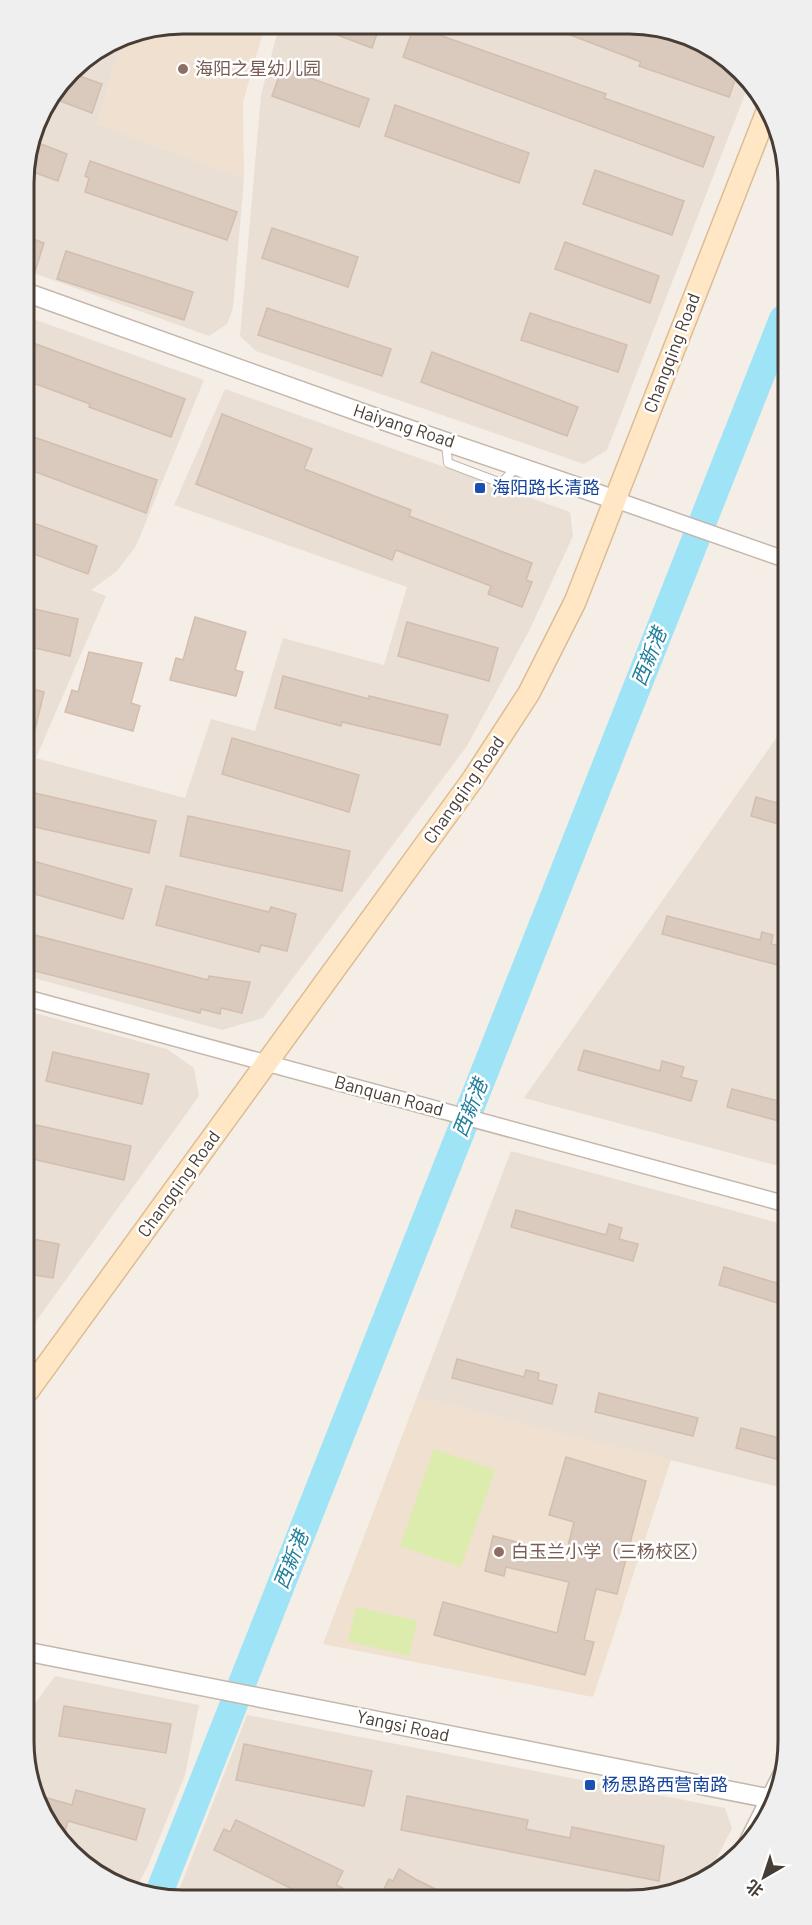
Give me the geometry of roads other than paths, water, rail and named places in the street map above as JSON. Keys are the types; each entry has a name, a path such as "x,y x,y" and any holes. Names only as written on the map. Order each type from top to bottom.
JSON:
{"main road":[{"name":"Changqing Road","path":"34,1383 473,779 513,719 562,630 616,500 763,121"}],"street":[{"name":"Haiyang Road","path":"35,296 382,420 445,439 778,557"},
{"name":"Banquan Road","path":"34,1000 777,1202"},
{"name":"Yangsi Road","path":"34,1653 767,1798"}],"waterway":[{"name":"西新港","path":"161,1889 778,332"}],"place":[{"name":"海阳之星幼儿园","path":"183,69"},
{"name":"海阳路长清路","path":"480,488"},
{"name":"白玉兰小学（三杨校区）","path":"499,1552"},
{"name":"杨思路西营南路","path":"590,1785"}]}
